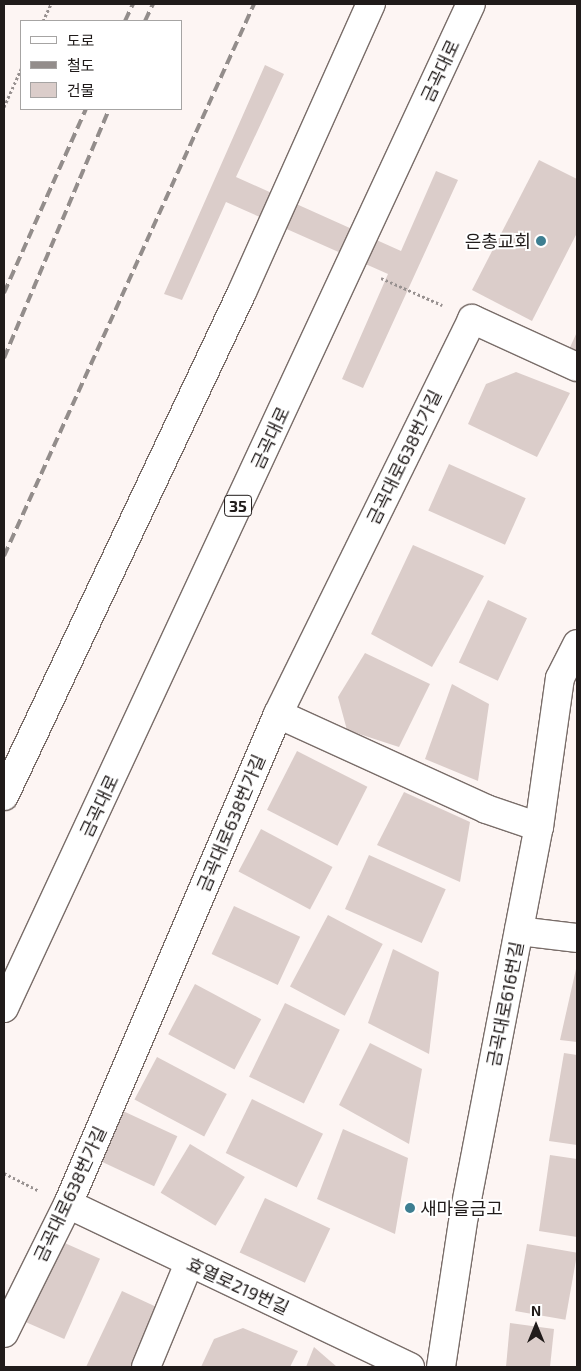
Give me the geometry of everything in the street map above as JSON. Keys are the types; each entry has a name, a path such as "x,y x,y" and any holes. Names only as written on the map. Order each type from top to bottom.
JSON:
{"street":[{"path":"4,796 242,292 371,4"},
{"name":"금곡대로","path":"4,1008 471,4"},
{"path":"472,319 577,367"},
{"name":"금곡대로638번가길","path":"4,1333 68,1204 278,714 472,319"},
{"name":"금곡대로616번길","path":"441,1367 464,1215 539,827 560,678 577,644"},
{"path":"278,714 486,809 539,827"},
{"path":"518,931 577,938"},
{"name":"효열로219번길","path":"68,1204 410,1367"},
{"path":"146,1367 189,1263"}],"path":[{"path":"43,20 51,4"},
{"path":"4,107 20,71"},
{"path":"351,264 472,319"}],"building":[{"path":"265,65 284,74 236,177 401,251 436,171 458,180 363,388 342,379 388,274 226,202 182,300 164,294"},
{"path":"539,160 577,179 577,233 532,321 472,290"},
{"path":"577,332 577,358 567,354"},
{"path":"516,372 570,393 537,457 468,424 486,384"},
{"path":"449,464 526,498 505,545 428,511"},
{"path":"413,545 484,576 432,667 371,634"},
{"path":"488,600 527,618 498,681 459,663"},
{"path":"365,653 430,684 399,747 347,730 338,697"},
{"path":"452,684 489,704 478,781 425,759"},
{"path":"297,751 367,787 337,846 267,810"},
{"path":"404,792 470,822 460,882 377,845"},
{"path":"261,829 333,867 310,909 238,871"},
{"path":"369,855 446,889 422,943 345,909"},
{"path":"234,906 300,937 278,985 212,954"},
{"path":"328,915 383,944 345,1016 290,987"},
{"path":"393,949 439,972 429,1054 368,1023"},
{"path":"577,969 577,1042 560,1040"},
{"path":"195,984 261,1019 234,1070 168,1034"},
{"path":"285,1003 340,1030 304,1103 249,1077"},
{"path":"370,1043 422,1069 409,1144 339,1105"},
{"path":"564,1053 577,1055 577,1145 549,1141"},
{"path":"157,1057 227,1094 204,1136 134,1099"},
{"path":"252,1099 323,1134 297,1188 226,1153"},
{"path":"123,1111 177,1136 154,1186 100,1161"},
{"path":"343,1129 408,1158 395,1234 317,1199"},
{"path":"190,1144 245,1177 216,1226 161,1193"},
{"path":"550,1155 577,1159 577,1237 539,1231"},
{"path":"265,1198 330,1228 305,1283 240,1252"},
{"path":"58,1240 100,1259 64,1339 22,1320"},
{"path":"527,1244 577,1253 565,1320 515,1311"},
{"path":"122,1291 163,1310 136,1367 86,1367"},
{"path":"510,1323 554,1329 550,1367 506,1367"},
{"path":"243,1328 298,1351 290,1367 201,1367 214,1339"},
{"path":"314,1347 337,1367 306,1367"}],"railway":[{"path":"125,20 133,4"},
{"path":"145,20 153,4"},
{"path":"4,556 254,4"},
{"path":"4,293 86,110"},
{"path":"4,358 109,110"}],"place":[{"name":"은총교회","path":"541,241"},
{"name":"새마을금고","path":"410,1208"}]}
